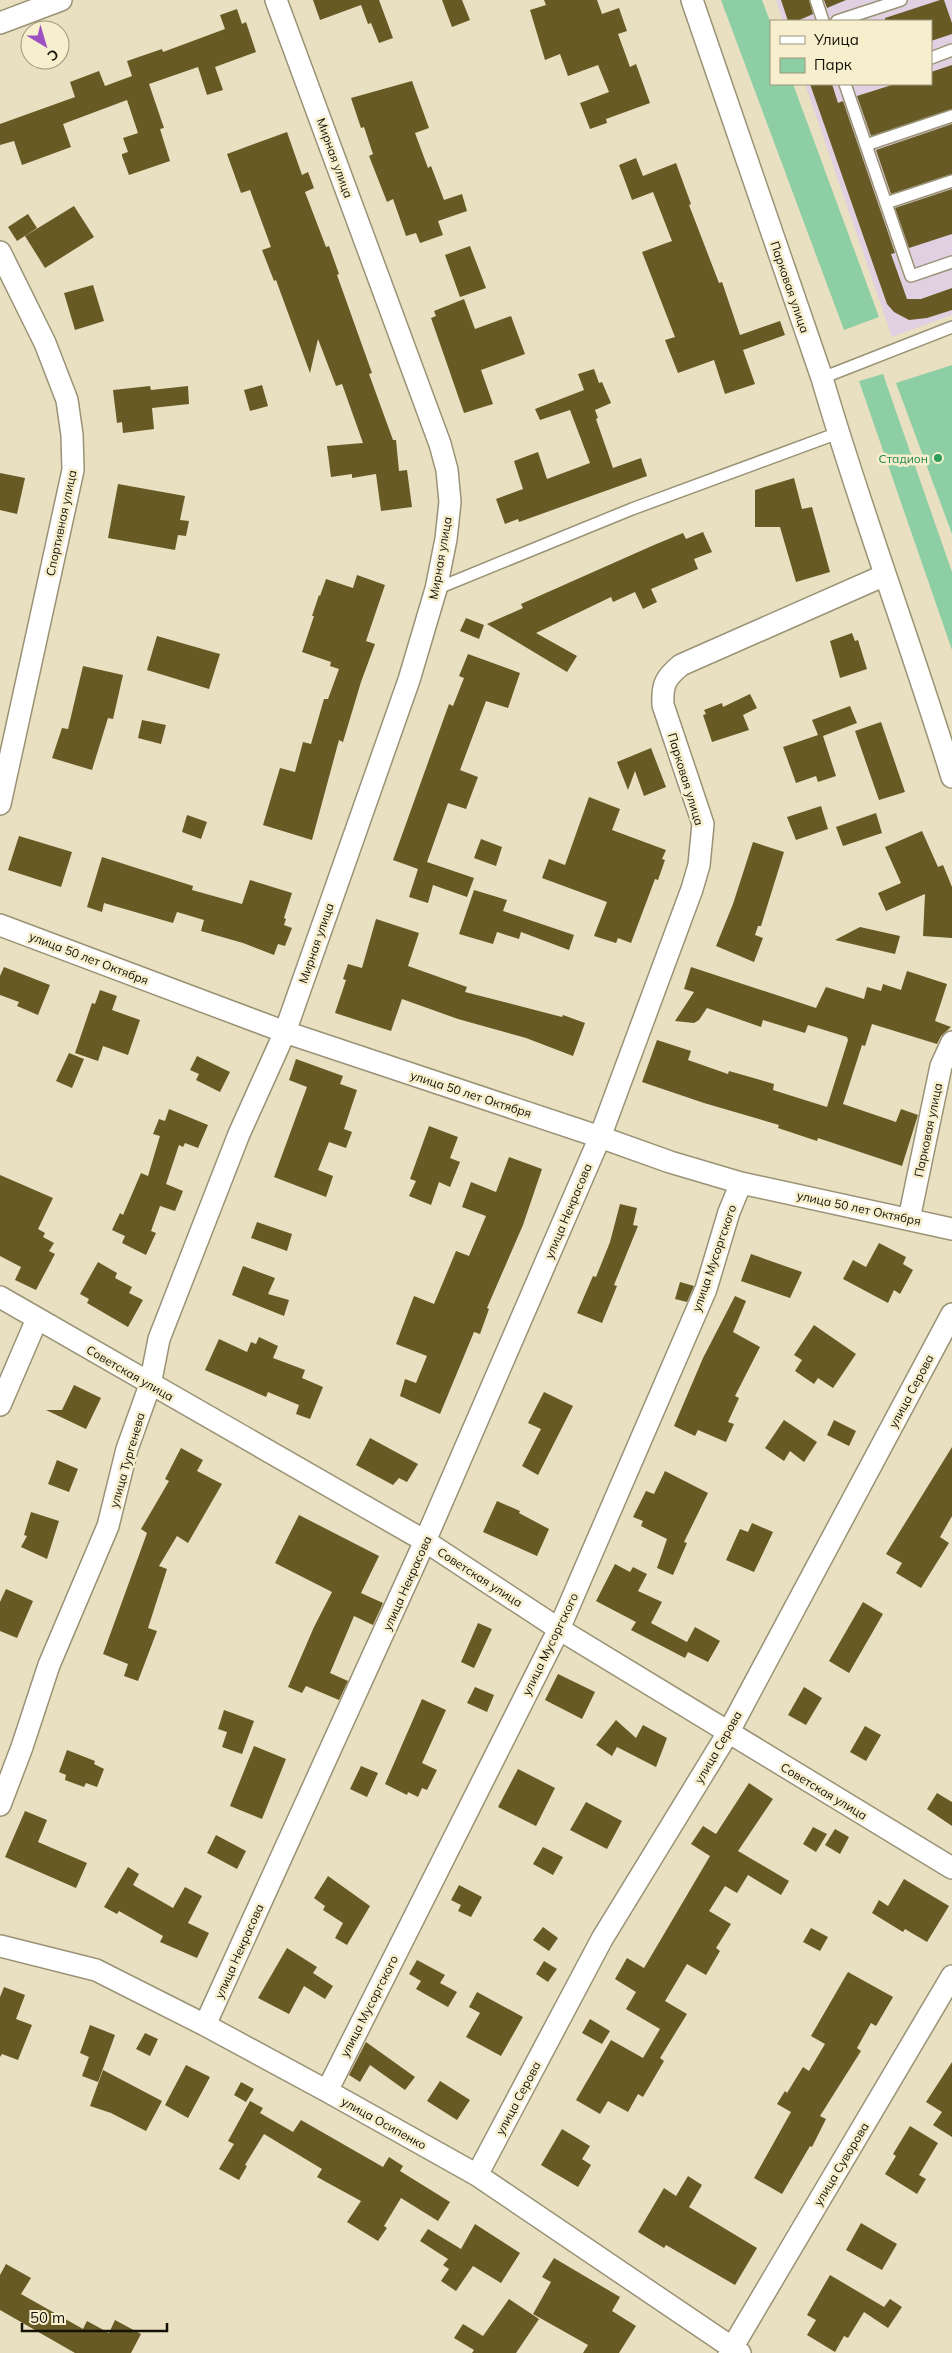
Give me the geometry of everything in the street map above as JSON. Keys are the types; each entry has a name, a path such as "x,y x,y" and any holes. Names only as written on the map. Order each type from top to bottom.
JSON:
{"street":[{"path":"0,23 61,0"},
{"name":"Мирная улица","path":"276,0 440,444 447,470 450,502 446,539 436,589 409,680 285,1032"},
{"name":"Парковая улица","path":"692,0 822,378 838,433 885,575 926,691 952,777"},
{"name":"Спортивная улица","path":"0,252 45,343 67,400 72,435 73,470 0,804"},
{"name":"Парковая улица","path":"600,1137 692,889 699,865 702,824 663,705 662,689 669,675 681,665 885,575"},
{"name":"улица 50 лет Октября","path":"0,924 285,1032 670,1162 741,1183 952,1229"},
{"name":"улица Тургенева","path":"0,1805 22,1747 49,1665 108,1526 127,1449 150,1385 159,1339 239,1134 285,1032"},
{"name":"Парковая улица","path":"908,1219 941,1066 952,1042"},
{"name":"улица Некрасова","path":"205,2025 426,1542 600,1137"},
{"name":"улица Мусоргского","path":"326,2091 560,1629 706,1289 729,1212 741,1183"},
{"name":"Советская улица","path":"0,1298 426,1542 560,1629 952,1868"},
{"name":"улица Серова","path":"476,2175 602,1939 728,1732 952,1314"},
{"path":"0,1405 37,1319"},
{"name":"улица Осипенко","path":"0,1946 96,1970 205,2025 326,2091 476,2175 734,2351"},
{"name":"улица Суворова","path":"734,2351 952,1976"}],"lane":[{"path":"816,0 823,20"},
{"path":"840,20 901,0"},
{"path":"932,58 952,50"},
{"path":"847,85 911,276 952,262"},
{"path":"866,145 952,116"},
{"path":"886,203 952,181"},
{"path":"822,378 952,327"},
{"path":"436,589 632,509 838,433"}],"shaded area":[{"path":"776,0 952,0 952,315 892,337 805,85 932,85 932,20 783,20"}],"green space":[{"path":"721,0 762,0 770,21 770,85 793,85 879,317 844,330"},
{"name":"Стадион","path":"952,365 952,534 896,383"},
{"path":"883,374 952,572 952,650 859,381"}],"building":[{"path":"313,0 379,0 393,38 379,43 371,23 368,24 361,5 320,20"},
{"path":"442,0 462,0 470,20 452,27"},
{"path":"544,0 597,0 602,14 619,8 627,31 618,34 630,67 636,64 650,103 606,119 607,123 590,129 580,103 609,92 598,65 568,76 560,54 545,60 530,10 546,5"},
{"path":"781,0 809,0 813,14 799,20 788,20"},
{"path":"824,0 846,0 827,8"},
{"path":"944,0 952,23 952,34 932,41 932,20 885,20 885,18"},
{"path":"237,9 242,24 246,22 256,52 215,67 223,90 207,95 198,67 149,84 164,128 160,129 170,161 129,175 122,156 122,154 128,152 123,138 138,133 127,100 63,124 71,147 22,165 14,141 0,145 0,124 75,97 70,82 99,71 105,86 132,76 127,61 162,49 163,52 225,29 220,15"},
{"path":"952,65 952,109 871,136 857,96 892,85 932,85 932,72"},
{"path":"412,81 429,128 415,133 428,168 431,166 444,200 462,194 467,211 438,221 443,235 420,243 416,233 406,236 393,199 387,202 369,156 373,154 364,127 361,128 351,98"},
{"path":"810,85 832,85 838,103 843,101 895,253 891,254 907,299 921,299 952,288 952,310 927,318 909,320 894,312 887,304"},
{"path":"952,124 952,174 891,194 876,150"},
{"path":"287,132 302,175 308,172 314,188 305,192 326,247 329,246 339,274 337,275 372,373 369,374 393,440 396,440 399,471 407,470 412,507 381,511 376,474 352,478 352,474 331,477 327,446 363,443 342,384 336,386 318,339 310,373 276,280 274,281 262,250 271,247 250,190 241,193 227,154"},
{"path":"636,158 643,176 676,163 691,204 689,205 719,283 722,282 740,335 780,321 785,335 743,350 755,384 725,394 714,360 678,373 665,340 675,337 642,252 672,241 653,192 632,200 619,165"},
{"path":"952,189 952,234 909,248 895,208"},
{"path":"74,206 94,237 45,268 25,236"},
{"path":"28,214 37,228 17,241 8,227"},
{"path":"470,246 486,288 460,297 445,255"},
{"path":"93,285 104,321 75,330 64,293"},
{"path":"464,299 475,329 511,316 525,354 481,370 493,404 464,413 431,318 436,316 434,311"},
{"path":"594,369 599,383 602,382 611,403 595,410 598,418 596,419 613,468 641,458 647,476 519,522 518,519 505,524 496,499 523,489 514,461 538,452 547,479 590,463 570,410 540,420 535,409 584,390 578,374"},
{"path":"262,385 268,406 250,411 244,390"},
{"path":"150,386 151,390 188,386 189,404 152,408 154,429 123,433 122,422 117,423 113,390"},
{"path":"0,473 25,478 17,514 0,510"},
{"path":"794,478 802,509 812,507 830,572 796,582 780,527 755,527 755,490"},
{"path":"118,484 185,496 180,520 189,521 186,536 178,535 175,550 108,538"},
{"path":"703,532 712,552 694,559 698,569 651,589 657,602 643,609 635,592 613,602 611,597 536,633 577,656 567,672 487,624 523,608 521,604 654,545 683,533 686,539"},
{"path":"357,575 385,585 366,641 375,644 361,682 343,742 339,740 312,840 263,825 280,768 295,772 303,742 311,744 324,699 328,699 339,669 330,666 331,662 302,652 319,595 326,579 353,588"},
{"path":"466,618 484,625 479,639 460,631"},
{"path":"852,633 855,641 858,640 867,669 840,678 830,641"},
{"path":"157,636 220,654 209,689 147,670"},
{"path":"468,654 520,673 508,708 486,701 460,770 478,777 466,809 448,803 427,862 474,878 467,897 433,885 428,903 409,897 418,869 393,860 449,704 453,706 464,678 459,676"},
{"path":"83,666 123,675 113,719 108,718 92,770 52,758 62,728 68,729"},
{"path":"750,694 757,708 743,715 749,730 712,742 703,715 706,714 704,710 722,703 723,707"},
{"path":"850,706 857,723 823,736 836,776 818,782 816,776 796,783 783,747 818,735 812,720"},
{"path":"142,720 166,725 161,744 138,738"},
{"path":"881,722 905,792 879,800 855,731"},
{"path":"651,748 666,787 644,796 635,771 628,790 617,762"},
{"path":"589,797 620,809 612,830 666,850 662,859 665,860 658,880 655,879 631,943 618,938 616,943 594,936 607,902 542,878 549,859 565,865"},
{"path":"821,806 828,829 796,840 787,817"},
{"path":"876,813 882,833 843,846 836,827"},
{"path":"187,815 207,822 201,839 182,832"},
{"path":"922,831 938,867 943,865 952,887 952,938 923,936 925,894 886,911 878,893 901,883 885,847"},
{"path":"19,836 72,852 61,887 8,870"},
{"path":"481,839 502,847 496,866 474,858"},
{"path":"753,842 784,852 761,926 758,926 755,935 763,938 754,962 716,946 733,904"},
{"path":"102,857 193,886 192,890 242,904 250,880 292,893 284,918 286,919 284,925 292,928 285,946 278,944 274,955 243,943 201,931 204,920 177,912 173,923 104,903 102,912 87,907"},
{"path":"474,890 507,900 503,911 574,935 569,950 521,932 519,939 497,932 493,944 459,934"},
{"path":"376,919 419,933 408,966 467,987 465,992 562,1017 563,1015 585,1023 573,1056 526,1038 458,1019 402,999 391,1031 335,1013 346,980 343,979 348,964 362,968"},
{"path":"860,927 900,936 895,954 835,940"},
{"path":"4,967 50,985 38,1015 17,1006 19,1002 0,995 0,976"},
{"path":"691,967 816,1008 826,987 864,999 867,987 881,991 883,984 901,990 907,971 947,984 935,1021 951,1027 941,1036 937,1044 872,1024 865,1046 862,1045 843,1104 896,1122 901,1109 918,1115 902,1166 818,1138 817,1141 778,1128 779,1125 642,1082 657,1040 691,1051 688,1060 728,1074 729,1071 774,1084 773,1090 827,1107 848,1040 847,1037 808,1025 805,1033 763,1020 761,1027 707,1008 699,1020 694,1023 675,1021 694,992 684,989"},
{"path":"100,990 117,996 112,1010 140,1020 128,1055 103,1046 98,1061 75,1053 92,1003 95,1004"},
{"path":"69,1053 84,1059 72,1088 56,1081"},
{"path":"197,1056 230,1072 220,1092 196,1080 199,1074 190,1070"},
{"path":"296,1059 343,1076 340,1084 357,1090 344,1129 352,1132 346,1148 329,1142 318,1170 333,1176 326,1197 274,1177 307,1087 289,1080"},
{"path":"169,1109 208,1125 198,1148 185,1143 183,1147 179,1145 166,1184 183,1191 175,1211 160,1206 151,1231 156,1233 146,1255 122,1243 125,1236 112,1230 120,1213 123,1215 141,1173 148,1176 160,1136 153,1134 159,1119 165,1121"},
{"path":"429,1126 458,1137 450,1158 460,1162 450,1187 439,1182 431,1205 409,1196 416,1181 410,1179"},
{"path":"509,1157 542,1169 523,1225 487,1308 489,1309 480,1334 474,1332 440,1414 400,1396 405,1379 416,1383 427,1356 396,1344 414,1296 434,1304 456,1251 469,1256 486,1216 462,1207 471,1182 496,1192"},
{"path":"0,1175 53,1198 38,1229 45,1233 43,1237 54,1243 49,1251 55,1254 36,1290 15,1280 21,1267 0,1256"},
{"path":"620,1204 637,1208 633,1225 638,1226 614,1285 617,1286 602,1323 577,1313 593,1276 596,1277 610,1242"},
{"path":"257,1222 292,1234 287,1251 251,1238"},
{"path":"879,1243 906,1257 903,1264 913,1270 900,1294 894,1290 888,1303 843,1279 853,1260 866,1267"},
{"path":"751,1254 802,1272 790,1298 741,1281"},
{"path":"98,1262 117,1273 115,1278 132,1287 129,1293 143,1300 128,1327 87,1303 89,1299 80,1294"},
{"path":"243,1266 275,1278 268,1294 289,1300 284,1316 232,1295"},
{"path":"680,1282 694,1286 687,1302 675,1299"},
{"path":"735,1296 746,1301 733,1332 760,1347 735,1396 739,1398 728,1422 734,1424 726,1442 698,1430 695,1436 674,1426 703,1358"},
{"path":"814,1325 856,1354 833,1388 818,1378 814,1384 795,1371 802,1360 794,1355"},
{"path":"259,1337 278,1346 273,1358 305,1370 302,1378 323,1387 310,1419 296,1414 299,1405 268,1392 266,1397 205,1370 219,1339 247,1352 251,1342 256,1344"},
{"path":"74,1385 101,1398 86,1429 46,1410 62,1410"},
{"path":"544,1392 573,1406 538,1475 522,1466 541,1429 528,1423"},
{"path":"784,1420 817,1442 804,1462 790,1451 784,1461 765,1448"},
{"path":"834,1420 856,1431 849,1446 827,1435"},
{"path":"370,1438 418,1464 407,1482 399,1478 393,1485 356,1465"},
{"path":"952,1447 952,1516 940,1537 949,1543 921,1588 896,1573 902,1563 886,1554"},
{"path":"181,1448 203,1460 197,1471 222,1484 188,1543 177,1536 159,1566 167,1569 148,1628 157,1631 138,1681 124,1676 128,1664 103,1654 147,1533 141,1529 169,1481 165,1479"},
{"path":"57,1460 78,1469 69,1492 48,1484"},
{"path":"665,1471 708,1493 684,1542 687,1543 673,1575 657,1568 667,1539 641,1526 643,1521 633,1517 646,1491 654,1494"},
{"path":"497,1501 520,1511 519,1513 549,1529 537,1556 483,1532"},
{"path":"31,1512 59,1521 47,1559 21,1547 27,1536 24,1535"},
{"path":"299,1515 379,1556 361,1593 383,1603 373,1625 354,1616 330,1673 348,1681 339,1700 306,1686 302,1693 288,1687 314,1627 332,1592 275,1563"},
{"path":"752,1523 773,1532 754,1572 726,1560 740,1529 748,1532"},
{"path":"615,1564 630,1572 633,1567 647,1574 638,1591 662,1602 651,1623 687,1642 695,1627 720,1641 708,1662 688,1652 685,1658 631,1630 636,1622 596,1601"},
{"path":"6,1589 33,1601 17,1638 0,1631 0,1602"},
{"path":"863,1602 883,1614 849,1673 829,1661"},
{"path":"478,1623 492,1629 474,1668 461,1662"},
{"path":"558,1674 595,1692 582,1719 545,1700"},
{"path":"475,1687 494,1695 487,1712 467,1703"},
{"path":"804,1687 822,1698 806,1725 788,1715"},
{"path":"422,1699 446,1710 422,1763 437,1770 427,1790 422,1788 418,1797 408,1792 407,1795 385,1784"},
{"path":"224,1710 254,1721 242,1754 222,1747 227,1732 218,1729"},
{"path":"616,1720 636,1738 643,1725 667,1738 656,1767 617,1747 612,1756 596,1745"},
{"path":"865,1726 881,1735 866,1761 850,1752"},
{"path":"254,1746 286,1759 262,1819 230,1806"},
{"path":"67,1750 95,1761 94,1764 104,1769 97,1787 86,1783 84,1787 65,1780 66,1775 59,1772"},
{"path":"361,1766 378,1773 367,1797 350,1789"},
{"path":"518,1769 555,1788 536,1826 498,1807"},
{"path":"749,1783 773,1799 738,1851 789,1881 781,1895 748,1875 737,1893 725,1886 709,1911 731,1924 716,1948 720,1951 706,1975 687,1964 665,2001 687,2014 660,2058 664,2061 643,2097 638,2094 628,2112 608,2101 600,2114 576,2100 611,2040 643,2058 660,2029 626,2009 636,1992 615,1979 627,1958 644,1968 710,1856 691,1844 703,1826 716,1834"},
{"path":"937,1793 952,1802 952,1826 927,1809"},
{"path":"586,1802 622,1821 607,1849 570,1830"},
{"path":"25,1811 47,1820 38,1842 87,1863 76,1888 5,1857"},
{"path":"813,1827 827,1834 816,1852 803,1844"},
{"path":"835,1829 849,1837 840,1854 825,1845"},
{"path":"216,1835 246,1851 237,1869 207,1853"},
{"path":"543,1847 563,1857 553,1875 533,1864"},
{"path":"128,1867 139,1874 133,1885 173,1908 185,1887 202,1896 188,1923 209,1933 197,1958 160,1942 163,1936 119,1911 117,1914 104,1907"},
{"path":"328,1876 370,1906 347,1945 335,1938 343,1923 323,1910 325,1906 314,1898"},
{"path":"904,1879 949,1906 927,1942 905,1929 903,1932 872,1913 879,1900 888,1906"},
{"path":"459,1885 482,1897 471,1917 458,1911 461,1905 451,1900"},
{"path":"543,1927 558,1938 549,1951 533,1940"},
{"path":"811,1928 828,1937 820,1951 803,1942"},
{"path":"287,1948 317,1967 313,1973 333,1986 325,1999 304,1986 289,2014 258,1998"},
{"path":"417,1960 445,1975 440,1983 457,1992 448,2007 416,1989 421,1981 409,1974"},
{"path":"544,1961 557,1969 548,1982 536,1974"},
{"path":"848,1972 893,1997 876,2026 871,2023 857,2048 861,2051 820,2116 826,2119 812,2147 810,2146 782,2194 754,2178 791,2112 777,2104 785,2091 787,2093 803,2067 809,2071 825,2044 811,2036"},
{"path":"4,1987 25,1995 16,2019 32,2025 18,2060 2,2054 0,2057 0,1997"},
{"path":"477,1992 523,2017 501,2056 466,2037 480,2013 469,2007"},
{"path":"590,2019 610,2031 602,2044 582,2033"},
{"path":"90,2025 115,2035 98,2082 82,2076 89,2057 80,2053"},
{"path":"145,2033 158,2039 150,2056 136,2049"},
{"path":"366,2042 415,2077 405,2090 370,2065 360,2082 349,2075"},
{"path":"952,2062 952,2137 933,2125 942,2112 926,2102"},
{"path":"186,2065 210,2077 188,2118 165,2105"},
{"path":"103,2070 162,2101 146,2131 111,2113 90,2106"},
{"path":"440,2081 470,2100 457,2120 427,2101"},
{"path":"241,2082 254,2089 246,2102 234,2095"},
{"path":"250,2101 263,2108 260,2113 293,2132 301,2120 383,2167 389,2157 403,2166 400,2171 450,2202 438,2221 401,2198 384,2226 387,2228 378,2241 347,2222 361,2201 317,2177 322,2169 264,2134 245,2165 247,2166 239,2180 219,2169 234,2144 228,2141"},
{"path":"910,2126 938,2143 919,2175 926,2179 917,2194 885,2174 896,2156 893,2154"},
{"path":"562,2129 590,2146 582,2159 591,2165 578,2187 541,2165"},
{"path":"688,2176 702,2185 689,2207 757,2248 735,2285 666,2245 664,2248 638,2232 664,2188 676,2196"},
{"path":"861,2223 897,2244 882,2270 846,2250"},
{"path":"475,2224 520,2253 501,2283 473,2266 456,2291 441,2281 449,2269 443,2265 448,2259 420,2241 428,2229 461,2249"},
{"path":"554,2258 620,2297 612,2311 636,2326 619,2353 583,2353 588,2345 533,2314 551,2282 542,2277"},
{"path":"6,2264 31,2278 21,2294 83,2329 87,2321 109,2333 115,2320 141,2334 131,2353 75,2353 0,2310 0,2275"},
{"path":"830,2275 884,2307 890,2299 902,2307 888,2328 864,2312 848,2338 844,2336 835,2352 807,2335 816,2320 807,2315"},
{"path":"509,2299 539,2319 516,2353 472,2353 474,2350 454,2338 463,2324 483,2336"}],"place":[{"name":"Стадион","path":"938,458"}]}
